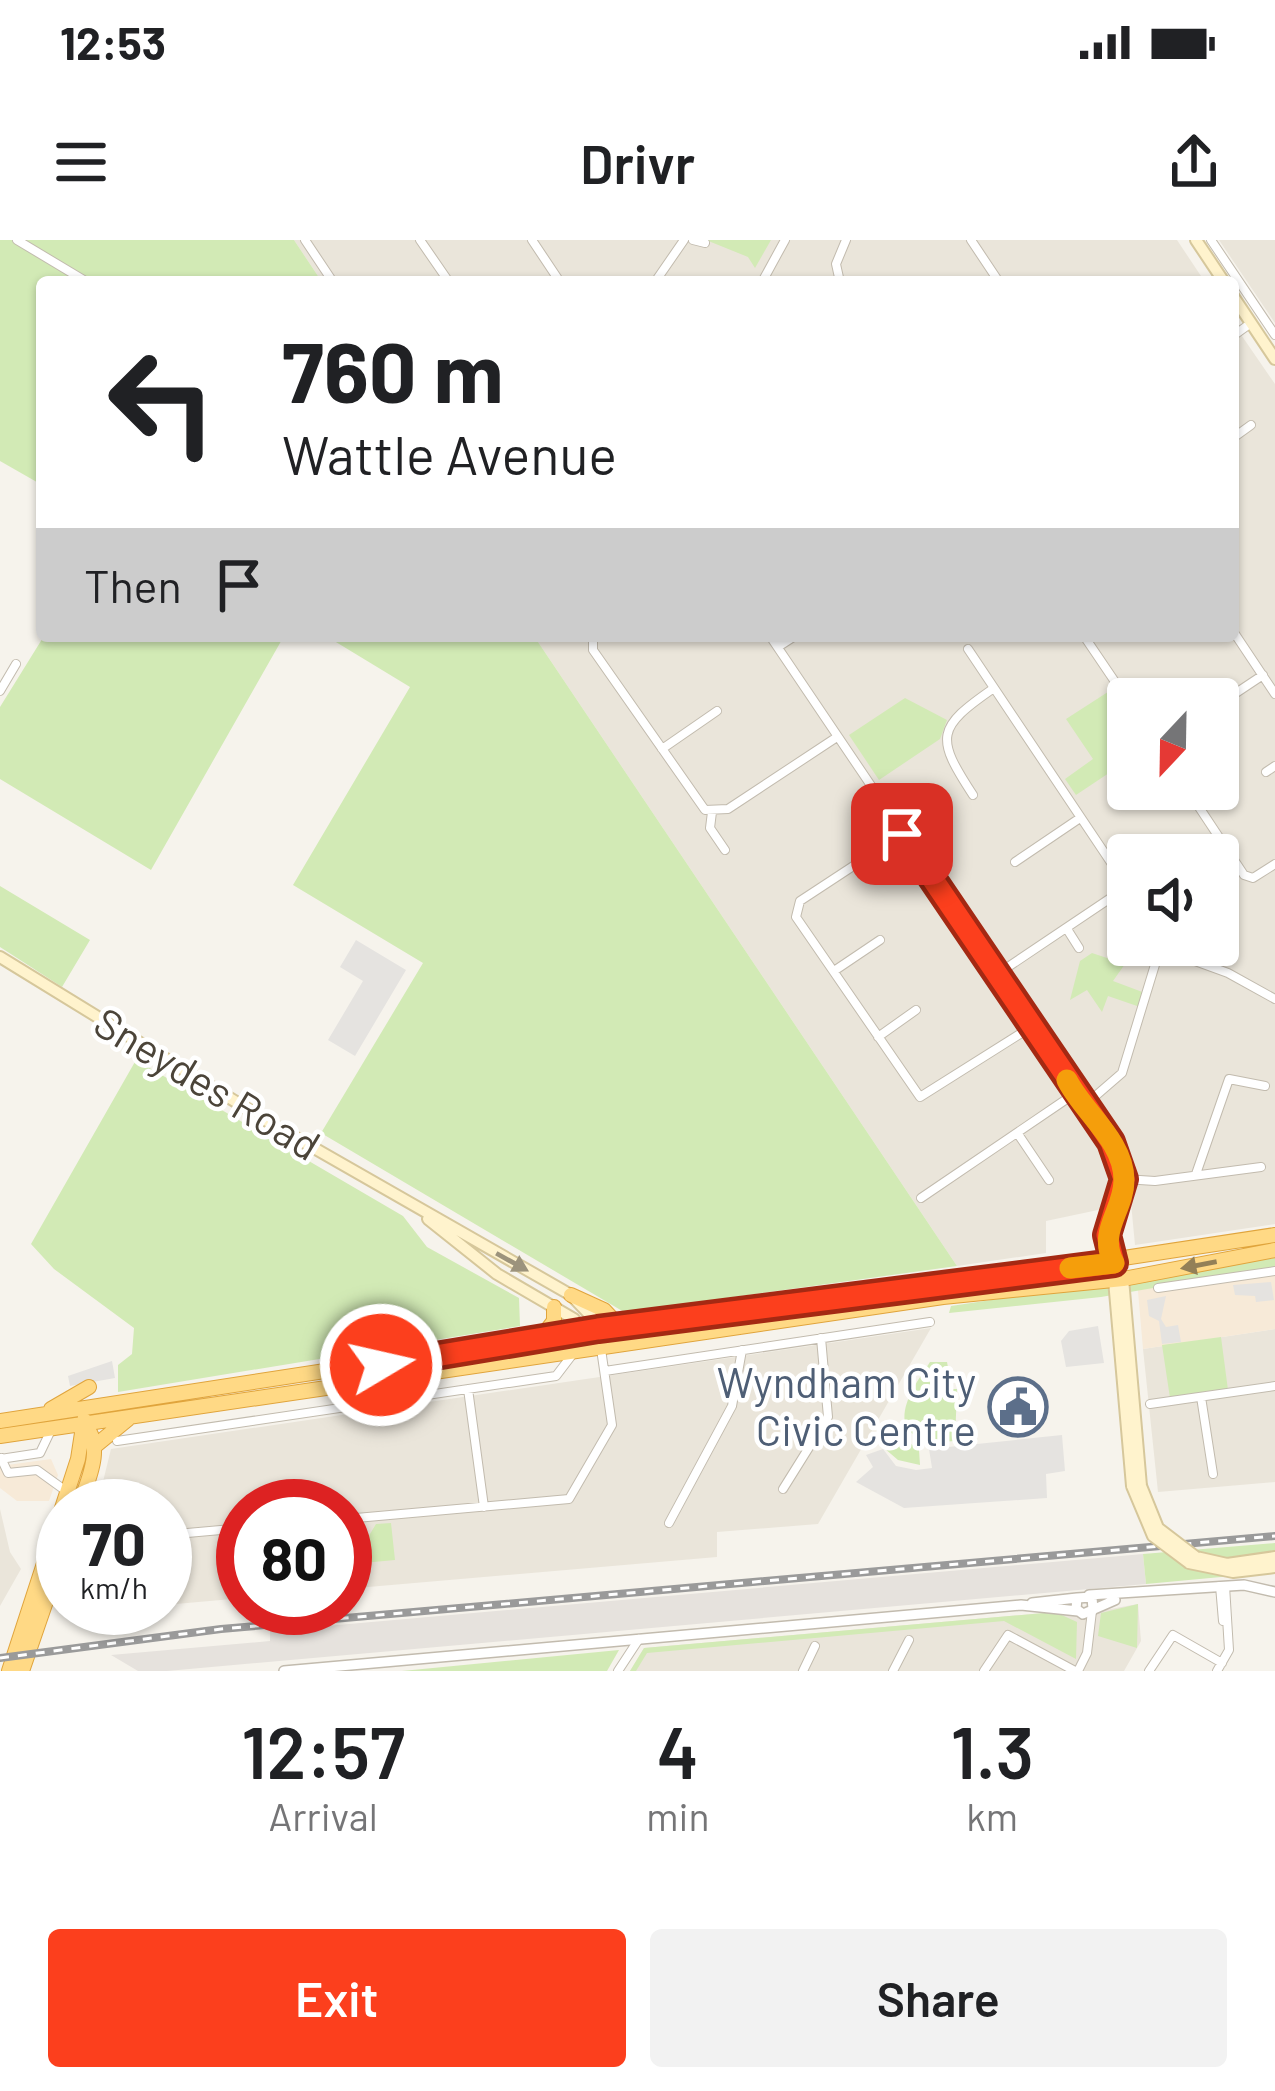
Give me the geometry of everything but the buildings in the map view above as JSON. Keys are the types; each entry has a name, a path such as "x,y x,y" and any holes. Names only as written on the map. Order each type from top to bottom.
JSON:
{"highway":[{"path":"0,1436 51,1428 108,1405 619,1326 941,1290 1275,1235"},
{"path":"0,1420 47,1412 133,1416 822,1315 941,1290 1119,1280 1275,1250"},
{"path":"1114,1263 1119,1280"},
{"path":"571,1294 604,1310 619,1326"},
{"path":"805,1306 822,1315"},
{"path":"540,1339 554,1321 554,1307"},
{"path":"47,1412 89,1384 108,1405"},
{"path":"84,1416 94,1446 86,1479"},
{"path":"71,1479 84,1416"},
{"path":"94,1446 133,1416"},
{"path":"51,1428 78,1455"},
{"path":"9,1671 36,1588"},
{"path":"22,1671 36,1630"}],"main road":[{"path":"1196,240 1220,276"},
{"path":"1239,305 1251,323 1271,334 1275,359"},
{"name":"Sneydes Road","path":"0,957 415,1208 571,1294 596,1348"},
{"name":"Sneydes Road","path":"415,1208 497,1274 591,1330"},
{"path":"1119,1280 1137,1486 1153,1536 1192,1560 1233,1572 1275,1567"},
{"path":"1192,1560 1227,1564 1275,1557"}],"street":[{"path":"17,240 77,276"},
{"path":"305,240 329,276"},
{"path":"421,240 445,276"},
{"path":"532,240 556,276"},
{"path":"660,276 689,240 705,243"},
{"path":"765,276 785,240"},
{"path":"839,276 836,264 846,240"},
{"path":"971,240 995,276"},
{"path":"1211,240 1234,276"},
{"path":"1239,284 1271,334"},
{"path":"1239,331 1251,323"},
{"path":"1239,434 1251,425"},
{"path":"1239,640 1275,694"},
{"path":"593,642 593,650 700,804 712,812 728,809 837,737"},
{"path":"774,642 1074,1094 1111,1142 1124,1179 1107,1235 1114,1263"},
{"path":"778,647 786,642"},
{"path":"1088,642 1112,678"},
{"path":"968,649 1107,857"},
{"path":"0,691 16,664"},
{"path":"1239,691 1263,675"},
{"path":"973,795 944,747 945,734 962,710 994,688"},
{"path":"662,748 718,711"},
{"path":"1201,810 1244,875 1253,878 1275,865"},
{"path":"712,812 710,828 725,850"},
{"path":"1015,862 1080,818"},
{"path":"902,834 795,908 834,971 920,1097 1031,1027"},
{"path":"997,975 1107,901"},
{"path":"1066,928 1079,948"},
{"path":"834,971 880,940"},
{"path":"1085,1105 1122,1073 1156,966"},
{"path":"1210,966 1275,999"},
{"path":"878,1036 916,1010"},
{"path":"1196,1174 1229,1079 1235,1076 1265,1086"},
{"path":"920,1198 1074,1094"},
{"path":"1018,1134 1049,1180"},
{"path":"1124,1179 1261,1167"},
{"path":"1158,1288 1275,1271"},
{"path":"783,1489 828,1417 822,1315"},
{"path":"792,1319 807,1340"},
{"path":"604,1376 624,1366 930,1322"},
{"path":"372,1517 569,1499 612,1425 596,1348"},
{"path":"669,1523 732,1406 742,1349"},
{"path":"117,1441 562,1373 574,1351"},
{"path":"1150,1404 1275,1386"},
{"path":"468,1389 484,1507"},
{"path":"1202,1397 1213,1474"},
{"path":"238,1401 260,1419"},
{"path":"37,1470 51,1428"},
{"path":"40,1453 0,1459 8,1473 37,1470 49,1479"},
{"path":"1149,1671 1172,1635 1221,1664 1223,1586"},
{"path":"284,1671 1083,1597 1223,1586 1275,1592"},
{"path":"1021,1605 1086,1611 1132,1594"},
{"path":"984,1671 1007,1635 1076,1671 1088,1646 1083,1597"},
{"path":"1083,1597 1086,1611"},
{"path":"620,1669 634,1640"},
{"path":"893,1671 909,1640"},
{"path":"803,1671 815,1646"}],"shaded area":[{"path":"294,240 1177,240 1201,276 318,276"},
{"path":"1219,240 1275,240 1275,323"},
{"path":"1239,332 1275,384 1275,1224 1135,1245 1131,1203 1046,1221 1046,1253 957,1266 538,642 1239,642"},
{"path":"356,940 406,970 355,1056 328,1040 363,981 340,967"},
{"path":"1275,1254 1275,1329 1143,1349 1137,1280"},
{"path":"1271,1282 1274,1300 1256,1302 1255,1296 1235,1295 1233,1285"},
{"path":"1166,1296 1161,1319 1166,1327 1178,1325 1181,1342 1162,1344 1159,1321 1149,1316 1147,1300"},
{"path":"1098,1326 1104,1363 1066,1367 1061,1341 1069,1331"},
{"path":"931,1328 818,1524 717,1532 717,1557 372,1587 372,1479 216,1479 216,1600 192,1603 192,1479 104,1479 111,1449"},
{"path":"1275,1329 1275,1482 1158,1492 1143,1349"},
{"path":"112,1361 115,1378 70,1386 68,1376"},
{"path":"1062,1435 1065,1471 1046,1474 1047,1498 904,1508 856,1482 873,1467 866,1455 883,1449 896,1466 916,1470 932,1468 929,1449"},
{"path":"51,1459 58,1475 57,1479 36,1479 36,1501 17,1501 0,1488 0,1466"},
{"path":"0,1509 10,1552 21,1569 0,1606"},
{"path":"1143,1554 1146,1584 167,1671 138,1671 111,1655 270,1641 270,1635 372,1635 372,1622"},
{"path":"1138,1604 1141,1641 1124,1671 630,1671 644,1648 1055,1612 1072,1616"}],"green space":[{"path":"0,240 294,240 318,276 36,276 36,482 0,461"},
{"path":"706,240 771,240 755,268 748,257"},
{"path":"40,642 281,642 151,870 0,779 0,707"},
{"path":"336,642 538,642 957,1266 624,1312 321,1133 423,963 293,885 410,687"},
{"path":"1107,693 1107,774 1076,795 1065,779 1093,759 1066,719"},
{"path":"905,698 947,720 940,739 879,780 849,735"},
{"path":"0,886 90,940 62,987 0,947"},
{"path":"1092,953 1107,958 1107,966 1124,966 1113,981 1145,993 1140,1007 1108,996 1102,1012 1087,990 1070,1000 1080,961"},
{"path":"136,1060 403,1216 427,1247 519,1298 520,1326 118,1392 118,1365 132,1354 134,1328 54,1269 31,1244"},
{"path":"1275,1258 1275,1267 1101,1297 949,1313 951,1306"},
{"path":"1221,1337 1228,1390 1170,1398 1162,1345"},
{"path":"930,1362 947,1362 952,1389 957,1389 955,1441 925,1443 906,1429 907,1403"},
{"path":"902,1437 919,1450 920,1465 898,1460 884,1448"},
{"path":"391,1523 395,1560 372,1562 376,1524"},
{"path":"1275,1543 1275,1572 1146,1584 1143,1554"},
{"path":"1138,1604 1137,1648 1098,1636 1101,1613"},
{"path":"1055,1612 1077,1622 1076,1659 1004,1621 647,1653 636,1671 630,1671 644,1648"},
{"path":"619,1650 607,1671 402,1671"}],"railway":[{"path":"0,1658 221,1629 1275,1536"}],"slow traffic":[{"path":"1067,1080 1111,1142 1124,1179 1107,1235 1114,1263 1070,1268"}],"place":[{"name":"Wyndham City Civic Centre","path":"1018,1407"}],"route":[{"path":"381,1365 598,1329 828,1304 940,1283 1114,1263 1107,1235 1124,1179 1111,1142 1074,1094 902,834"}]}
